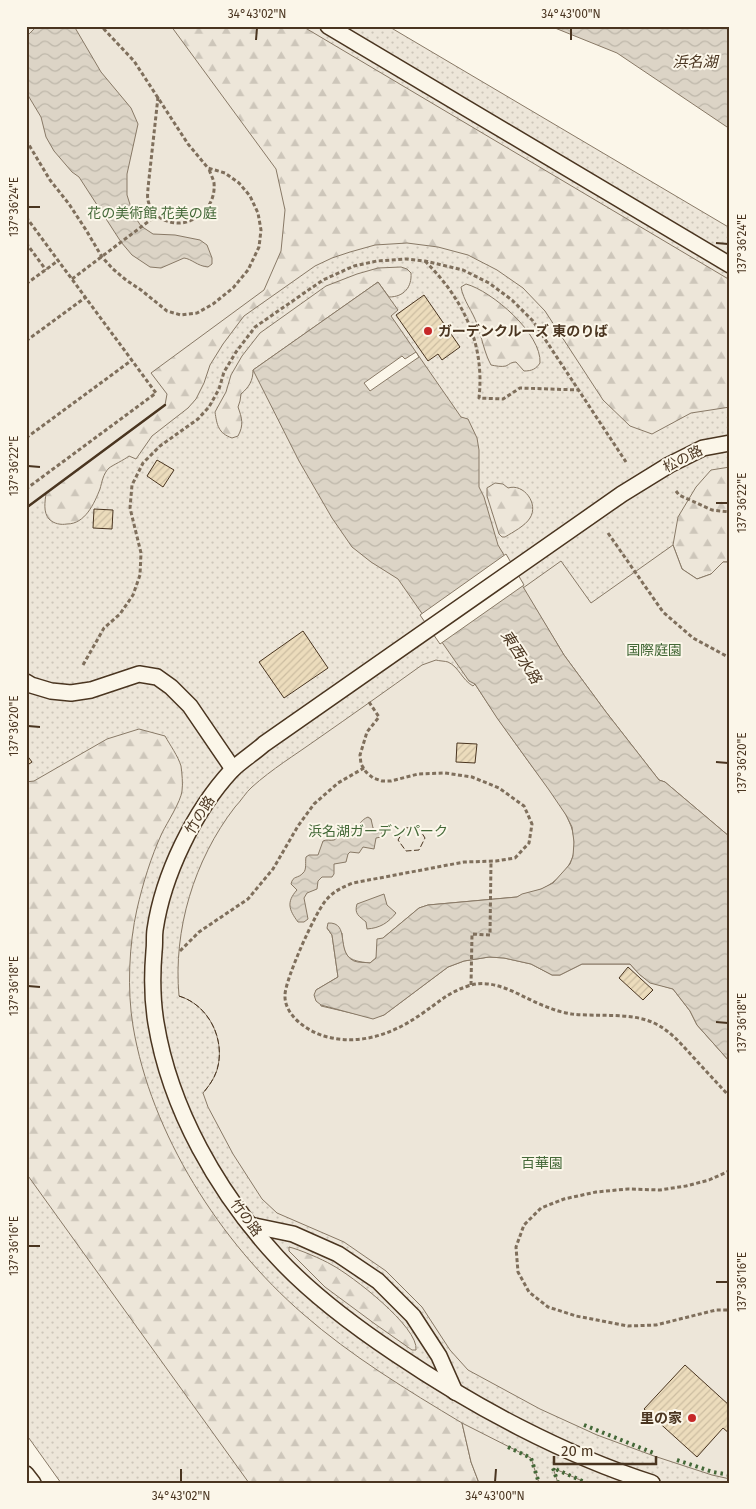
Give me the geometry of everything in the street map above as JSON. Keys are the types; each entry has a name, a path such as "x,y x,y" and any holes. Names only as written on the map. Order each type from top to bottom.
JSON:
{"lane":[{"path":"328,26 730,265"},
{"name":"松の路","path":"385,660 594,514 662,469 703,448 730,443"},
{"name":"竹の路","path":"385,660 264,744 233,770 205,805 182,844 166,886 155,930 152,976 155,1021 165,1065 185,1117 210,1167 250,1225 277,1257 317,1296 367,1335 473,1403 529,1432 587,1458 652,1483"},
{"path":"26,682 51,691 69,693 91,690 139,674 157,677 171,687 190,706 233,770"},
{"path":"250,1225 294,1234 338,1254 378,1281 413,1316 439,1356 455,1392"},
{"path":"26,1474 33,1483"}],"path":[{"path":"101,26 134,61 158,97 188,144 208,168 214,182 213,198 206,211 193,220 176,224 164,221 153,212 148,201 158,97"},
{"path":"26,140 50,180 73,210 102,257 112,269 167,311 182,315 197,313 213,304 233,288 248,270 259,247 261,230 258,213 250,196 239,183 225,173 208,168"},
{"path":"72,279 157,215"},
{"path":"26,217 156,393 26,489"},
{"path":"26,243 46,270"},
{"path":"69,693 104,628 120,614 133,596 140,575 141,553 130,508 132,485 142,463 160,446 198,419 209,407 219,389 224,372 236,352 255,328 322,280 354,266 377,261 406,259 425,261 463,270 489,283 512,300 533,320 640,484"},
{"path":"26,284 59,260"},
{"path":"425,261 456,297 470,326 478,356 480,372 479,398 502,399 520,388 579,390"},
{"path":"26,341 86,297"},
{"path":"26,438 132,360"},
{"path":"662,469 679,495 712,510 730,512"},
{"path":"594,514 663,612 693,638 730,658"},
{"path":"355,681 380,717 367,732 362,745 361,764 366,772 382,782 418,774 445,773 472,777 499,788 524,806 532,824 529,843 515,858 464,862 353,883 339,889 327,899 318,911 288,979 284,996 289,1012 301,1024 322,1036 344,1041 368,1039 390,1032 419,1016 450,993 471,985 490,984 549,1008 570,1014 632,1017 653,1022 672,1035 730,1096"},
{"path":"180,951 200,932 248,899 273,869 298,826 314,804 338,783 364,768"},
{"path":"471,985 472,934 490,935 491,861"},
{"path":"730,1170 709,1180 686,1186 660,1190 628,1189 596,1192 564,1199 541,1208 524,1225 516,1247 518,1272 529,1292 548,1307 576,1316 628,1326 656,1324 716,1310 730,1310"}],"green space":[{"name":"浜名湖ガーデンパーク","path":"26,26 388,26 730,228 730,1483 61,1483 26,1434"},
{"name":"花の美術館 花美の庭","path":"26,26 171,26 276,169 285,210 281,251 264,290 151,373 167,394 165,405 26,508"},
{"path":"111,26 302,26 730,280 730,407 691,413 652,434 630,426 603,400 545,311 523,288 497,270 468,255 438,247 407,243 375,245 332,258 315,266 244,316 210,365 196,399 188,408 152,436 136,459 129,456 107,470 95,501 84,517 73,523 58,524 53,522 46,513 46,493 165,405 89,290"},
{"path":"401,267 411,273 410,283 403,293 389,297 378,282 253,370 251,381 241,394 238,407 242,422 238,436 232,438 221,431 215,412 226,392 231,375 242,356 260,333 326,286 378,268"},
{"path":"466,284 489,295 514,315 524,327 533,339 538,352 540,363 535,368 524,371 516,362 506,366 491,365 479,329 462,292 461,287"},
{"path":"730,467 730,562 723,562 711,574 697,579 682,569 673,545 678,517 696,487 711,470"},
{"path":"495,483 503,484 508,488 514,487 524,492 533,507 528,521 505,537 499,534 487,496 487,488"},
{"name":"国際庭園","path":"673,545 682,569 697,579 711,574 723,562 730,562 730,837 665,782 659,780 564,655 523,588 561,561 591,603"},
{"name":"百華園","path":"436,660 452,664 469,683 473,686 475,684 559,802 572,830 574,845 572,859 557,879 548,886 536,891 517,897 428,905 419,908 383,938 376,958 370,963 351,959 345,952 342,933 327,928 332,935 338,977 316,990 321,1006 373,1018 384,1015 448,967 464,961 489,957 531,964 552,975 560,975 582,964 630,964 650,982 673,989 690,1011 697,1025 730,1062 730,1479 654,1456 597,1435 540,1409 468,1370 450,1350 422,1307 386,1271 344,1242 277,1213 262,1199 233,1154 208,1107 203,1093 217,1070 219,1047 217,1036 207,1015 199,1007 179,996 178,971 183,921 189,897 208,850 235,807 260,780 422,665"},
{"path":"139,729 165,736 180,762 182,775 181,795 158,842 142,890 134,923 130,967 131,1012 142,1066 155,1106 173,1146 217,1220 244,1254 303,1314 360,1358 462,1423 471,1462 479,1483 249,1483 26,1173 26,782 34,781 107,739"},
{"path":"289,1247 328,1263 368,1290 407,1328 414,1340 416,1350 412,1350 325,1287 289,1251"},
{"path":"462,1423 531,1458 539,1483 479,1483 471,1462"},
{"path":"553,1468 587,1483 558,1483"}],"water":[{"path":"37,26 74,26 101,72 131,108 138,124 127,174 127,195 133,214 141,226 153,234 175,235 200,240 207,245 212,258 212,264 208,267 184,258 161,268 150,267 132,255 121,242 79,177 72,172 54,151 46,137 41,117 26,92 26,37"},
{"name":"浜名湖","path":"550,26 730,26 730,129 617,53"},
{"name":"東西水路","path":"378,282 398,310 391,316 461,417 468,419 477,438 479,450 479,487 484,497 498,545 564,655 659,780 665,782 730,837 730,1062 697,1025 690,1011 673,989 650,983 630,964 582,964 560,975 552,975 531,964 504,958 489,957 464,961 448,967 384,1015 373,1019 321,1005 316,1001 314,995 316,990 338,977 332,935 327,928 328,923 339,927 348,957 356,962 370,963 376,958 377,939 383,938 419,908 428,905 517,897 541,889 553,883 570,864 573,856 572,827 566,815 475,684 469,681 398,579 352,547 332,518 299,461 253,370"},
{"path":"368,817 371,819 373,828 382,833 381,837 376,838 374,849 363,847 359,853 350,852 346,862 334,864 334,874 332,877 322,877 318,881 317,889 307,893 304,898 308,919 304,922 298,922 290,906 291,898 297,890 291,884 294,878 304,872 306,857 318,855 323,841 335,839 343,827 357,828"},
{"path":"384,894 387,905 396,913 383,924 367,929 366,922 357,913 357,904"}],"pier":[{"path":"416,352 419,357 370,391 364,383 402,356 405,359"},
{"path":"506,554 524,585 440,644 420,615"}],"building":[{"name":"ガーデンクルーズ 東のりば","path":"424,295 460,347 442,360 438,354 428,361 396,315"},
{"path":"157,460 174,470 163,487 147,476"},
{"path":"94,509 113,510 112,529 93,528"},
{"path":"303,631 328,668 284,698 259,662"},
{"path":"457,743 477,744 475,763 456,762"},
{"path":"26,754 32,762 26,766"},
{"path":"628,967 653,990 643,1000 619,978"},
{"name":"里の家","path":"685,1365 730,1406 730,1434 723,1428 697,1457 644,1409"}],"hedge":[{"path":"584,1425 656,1454"},
{"path":"508,1447 531,1458 539,1483"},
{"path":"677,1460 713,1472 730,1475"},
{"path":"558,1483 553,1468 587,1483"}],"fence":[{"path":"418,827 425,838 419,850 406,851 398,840 405,828 418,827"},
{"path":"179,996 199,1007 207,1015 217,1036 219,1047 217,1070 203,1093"}],"wall":[{"path":"26,508 165,405"}],"place":[{"name":"ガーデンクルーズ 東のりば","path":"428,331"},
{"name":"里の家","path":"692,1418"}]}
